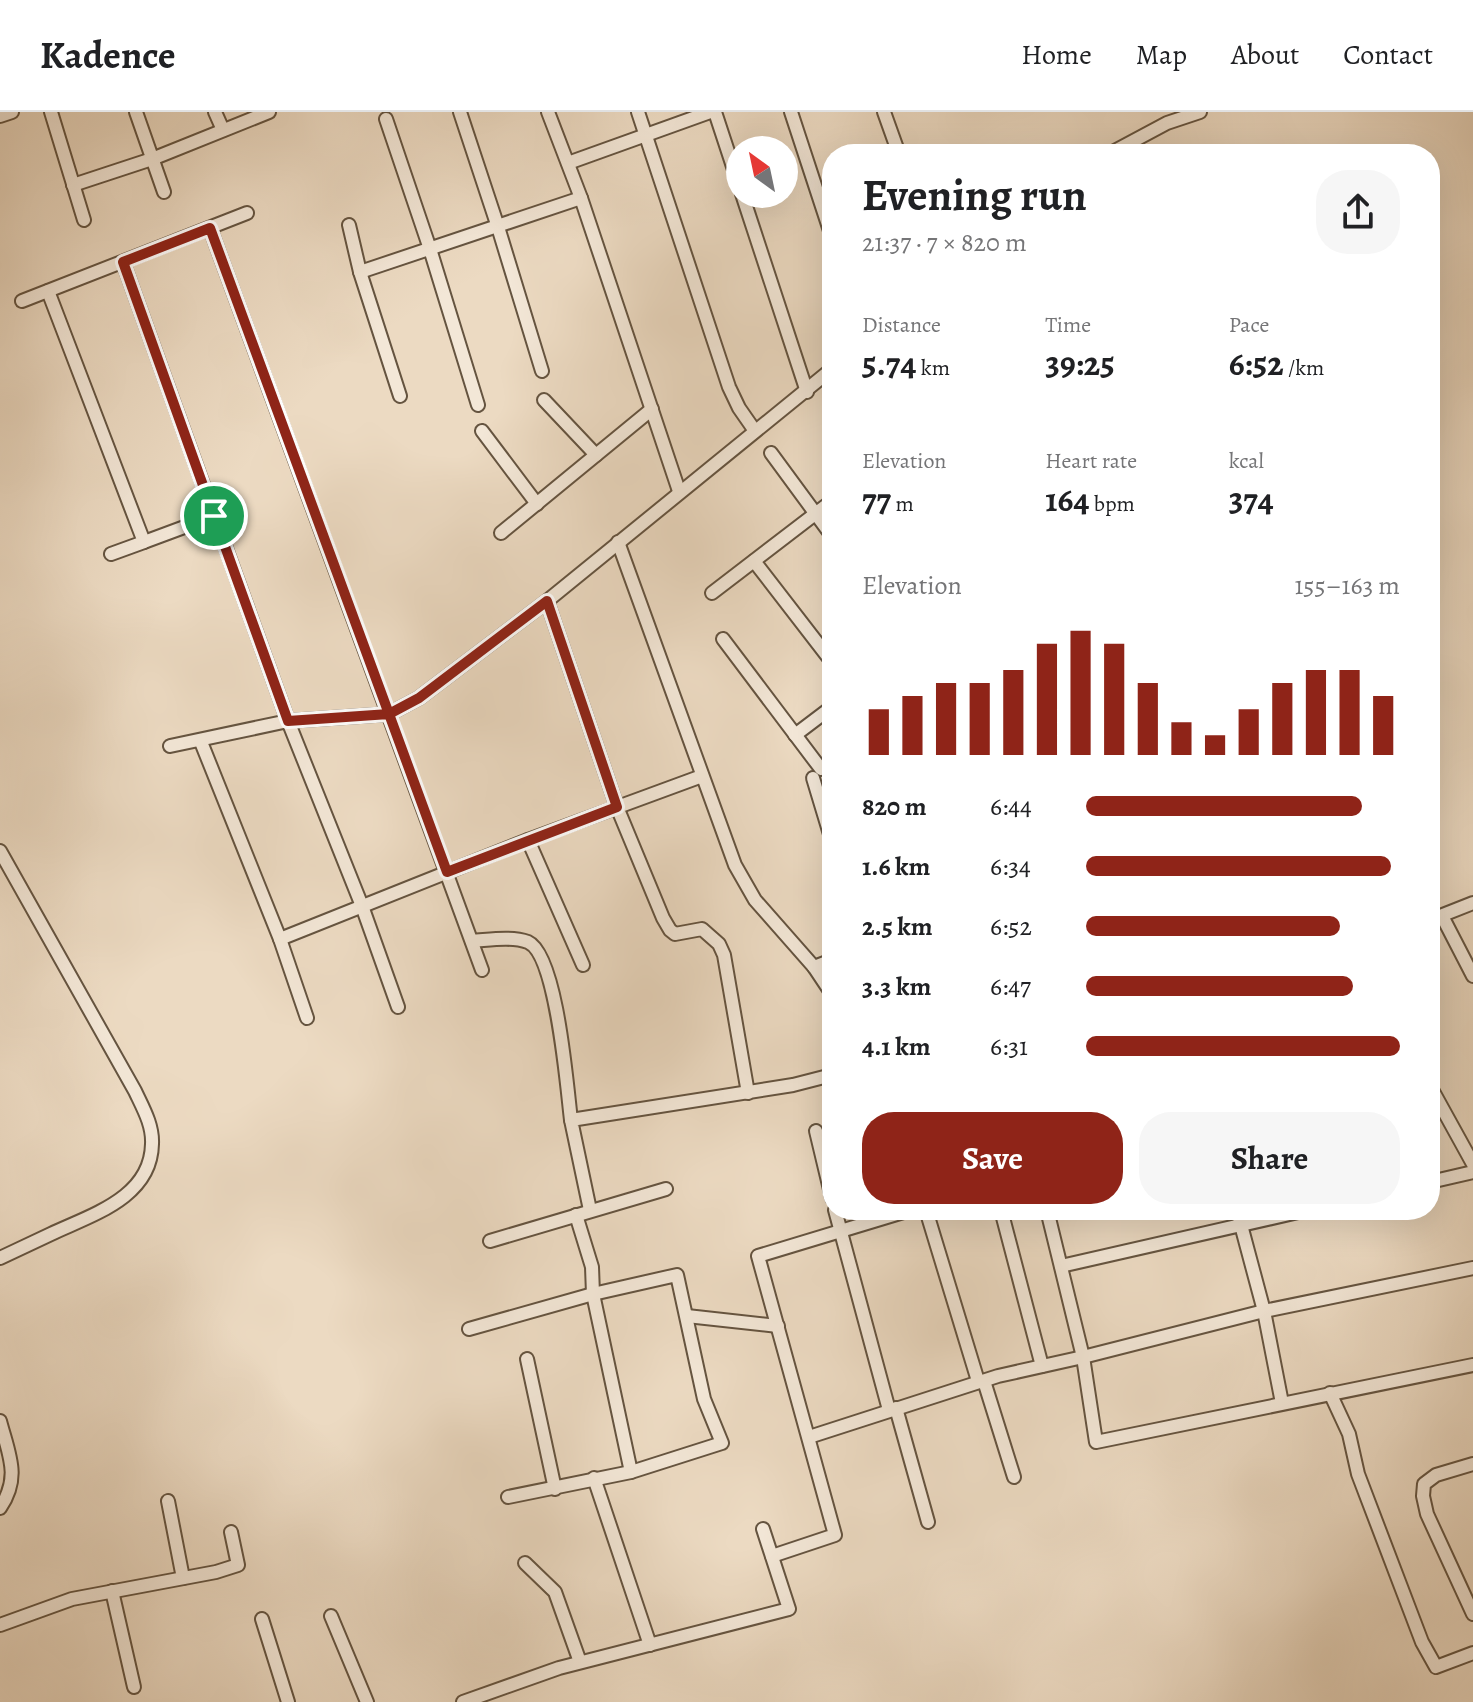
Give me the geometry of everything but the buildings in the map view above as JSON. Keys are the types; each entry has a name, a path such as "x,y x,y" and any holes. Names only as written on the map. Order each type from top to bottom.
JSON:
{"street":[{"path":"0,116 12,112"},
{"path":"51,112 84,220"},
{"path":"136,112 164,192"},
{"path":"215,112 223,130"},
{"path":"73,185 152,159 269,112"},
{"path":"460,112 542,371"},
{"path":"548,112 581,198 679,491"},
{"path":"638,112 729,387 755,431"},
{"path":"568,163 713,112 726,149"},
{"path":"791,112 822,207"},
{"path":"884,112 895,144"},
{"path":"1128,144 1167,123 1200,112"},
{"path":"386,119 478,405"},
{"path":"360,272 581,198"},
{"path":"747,208 807,392"},
{"path":"22,301 247,213"},
{"path":"349,225 360,272 400,396"},
{"path":"210,228 482,970"},
{"path":"123,262 288,721 362,906 398,1007"},
{"path":"48,291 144,542"},
{"path":"170,746 201,742 236,731 288,721 389,714 419,698 547,601 822,378"},
{"path":"544,400 596,455"},
{"path":"501,533 652,409"},
{"path":"482,431 537,504"},
{"path":"771,453 822,523"},
{"path":"712,593 822,509"},
{"path":"111,554 214,516"},
{"path":"618,542 735,865 755,900 822,979"},
{"path":"754,561 822,649"},
{"path":"547,601 617,807 670,930 675,934 702,929 719,944 724,955 748,1093"},
{"path":"723,639 795,735 817,774 822,796"},
{"path":"795,735 822,715"},
{"path":"201,742 280,939 307,1018"},
{"path":"280,939 528,840 702,776"},
{"path":"528,840 583,965"},
{"path":"0,851 135,1091 150,1125 152,1143 146,1171 138,1185 124,1197 99,1213 0,1258"},
{"path":"1440,916 1473,903"},
{"path":"1440,924 1473,976"},
{"path":"472,941 509,939 528,943 540,955 552,984 571,1120 590,1210"},
{"path":"814,967 822,964"},
{"path":"571,1120 748,1093 822,1078"},
{"path":"1440,1105 1473,1164"},
{"path":"816,1131 822,1156"},
{"path":"1440,1180 1473,1172"},
{"path":"490,1241 666,1189"},
{"path":"576,1215 592,1267 593,1294 631,1472"},
{"path":"837,1220 928,1522"},
{"path":"772,1556 835,1535 758,1256 877,1220"},
{"path":"929,1220 1014,1477"},
{"path":"1004,1220 1042,1366"},
{"path":"1050,1220 1083,1357 1096,1442 1473,1365"},
{"path":"1240,1220 1264,1311 1282,1403"},
{"path":"1061,1266 1263,1220"},
{"path":"809,1437 981,1381 1264,1311 1473,1268"},
{"path":"469,1329 593,1294 677,1275 704,1399 722,1443 631,1472 508,1497"},
{"path":"687,1316 778,1326"},
{"path":"527,1359 555,1489"},
{"path":"1330,1393 1349,1434 1358,1474 1422,1642 1436,1667 1473,1653"},
{"path":"0,1421 13,1472 12,1487 0,1508"},
{"path":"1473,1464 1436,1475 1424,1484 1423,1496 1427,1514 1473,1614"},
{"path":"594,1478 650,1645"},
{"path":"168,1501 183,1578"},
{"path":"463,1702 580,1662 789,1609 763,1529"},
{"path":"0,1625 72,1599 238,1565 231,1532"},
{"path":"525,1563 555,1592 580,1662"},
{"path":"112,1591 134,1687"},
{"path":"331,1616 367,1702"},
{"path":"262,1619 288,1702"}],"route":[{"path":"214,516 123,262 210,228 389,714 419,698 547,601 617,807 447,872 389,714 288,721 214,516"}]}
